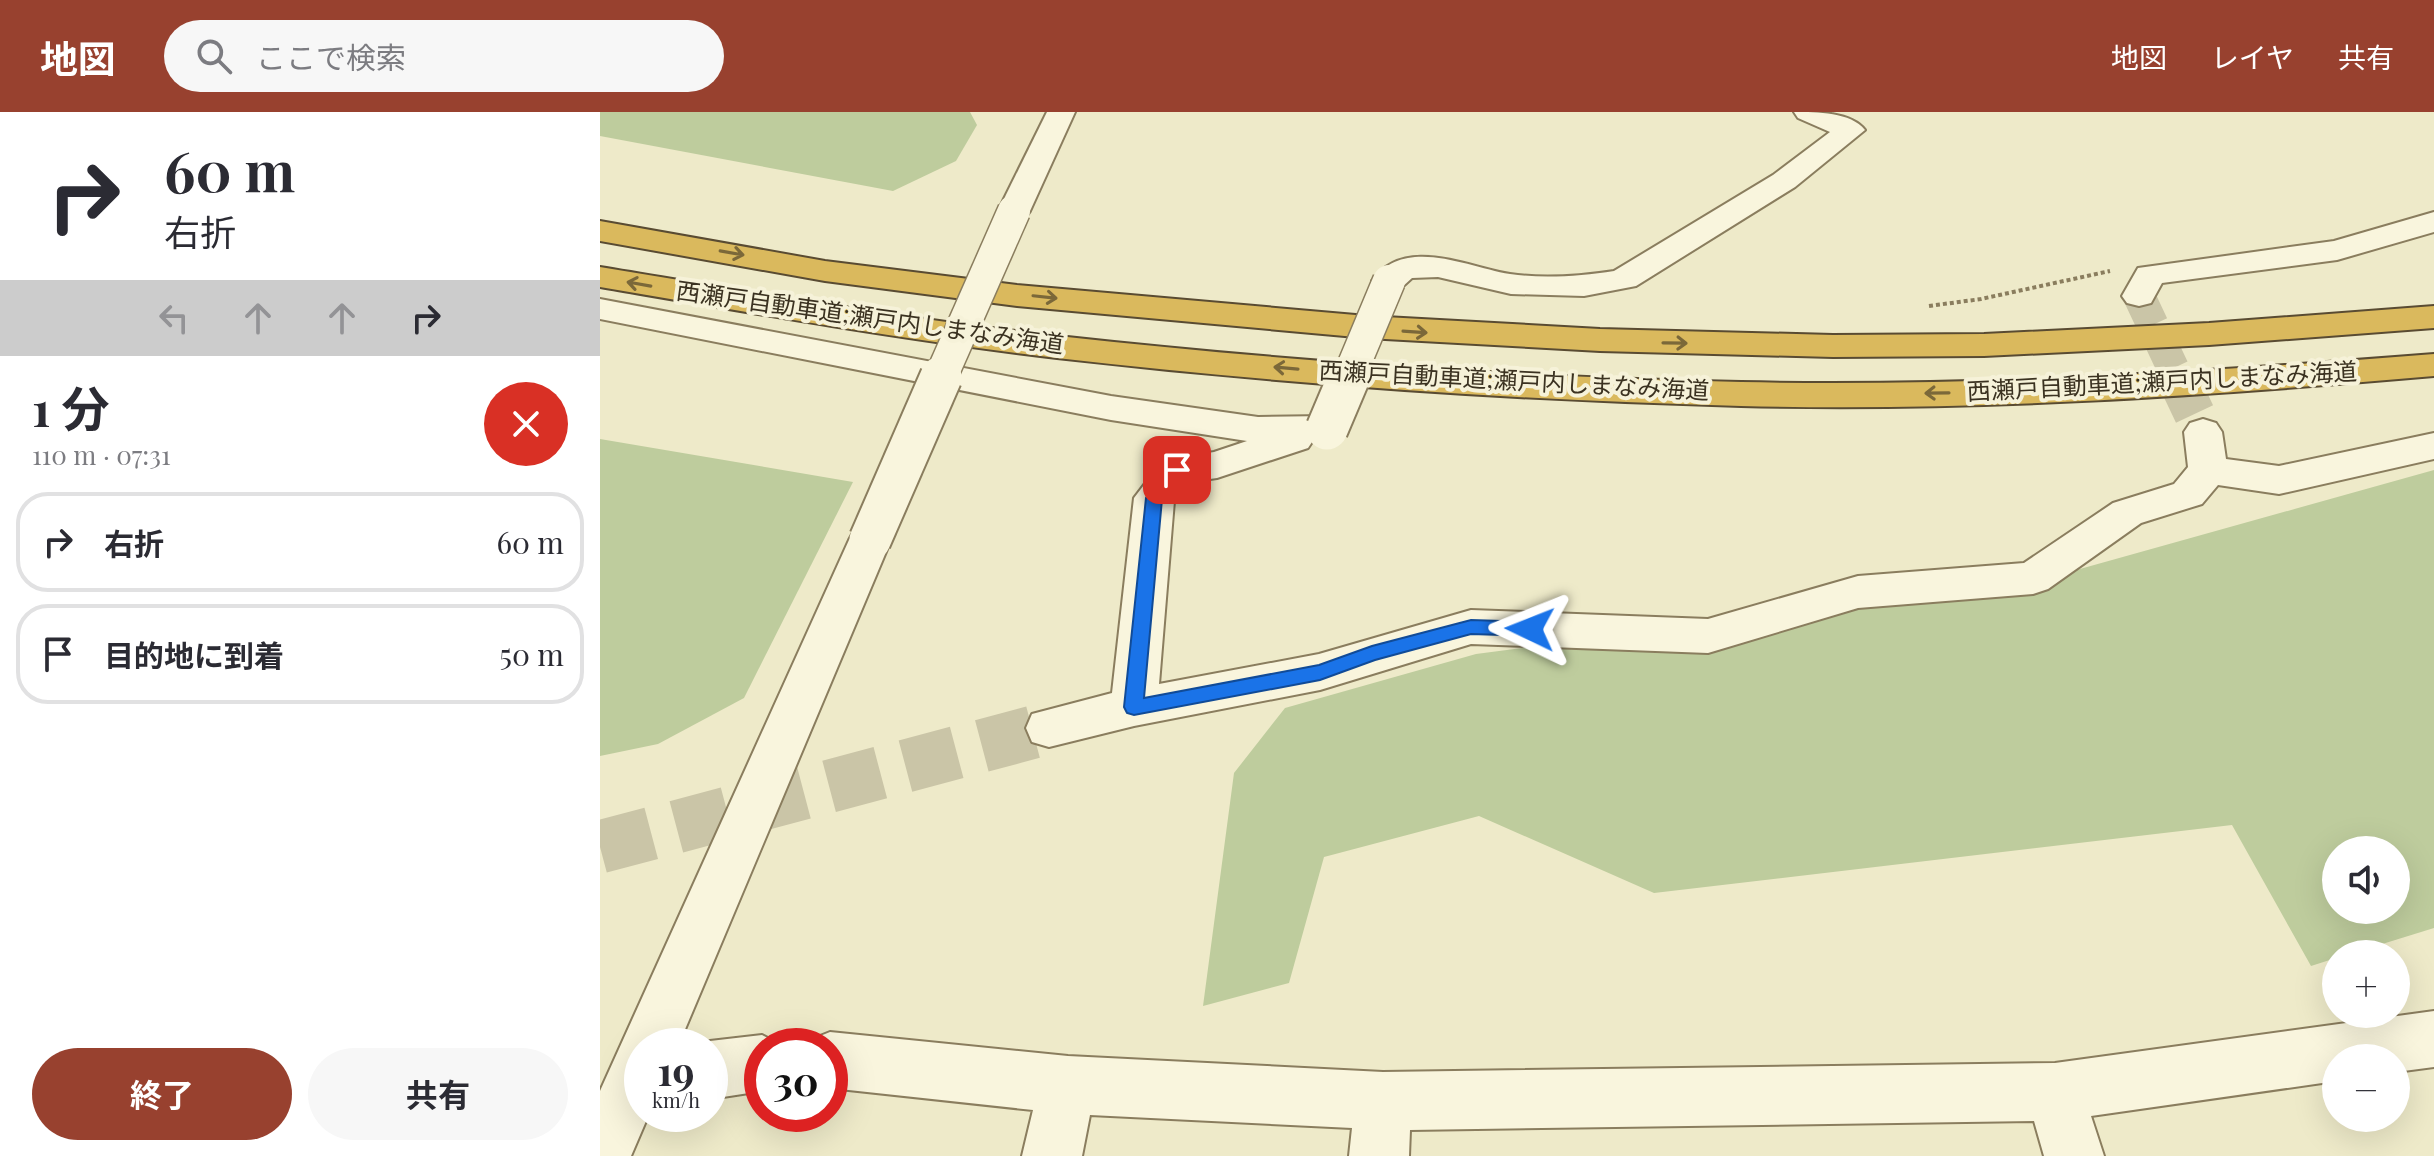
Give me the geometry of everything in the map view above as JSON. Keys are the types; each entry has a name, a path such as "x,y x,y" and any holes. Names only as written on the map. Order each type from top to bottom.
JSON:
{"highway":[{"name":"西瀬戸自動車道;瀬戸内しまなみ海道","path":"600,231 897,281 1228,317 1416,332 1836,346 2048,343 2434,317"},
{"name":"西瀬戸自動車道;瀬戸内しまなみ海道","path":"600,277 924,330 1155,356 1401,378 1625,391 1853,395 2064,390 2432,366"},
{"path":"2284,329 2434,305"}],"street":[{"path":"653,1028 1014,211 1061,112"},
{"path":"1134,707 1154,498 1177,470 1217,465 1261,440 1327,429 1389,281 1403,269 1438,267 1511,284 1584,286 1624,279 1784,181 1851,130 1808,112"},
{"path":"2145,285 2337,250 2434,222"},
{"path":"600,309 1261,440"},
{"path":"1049,728 1134,707 1320,672 1471,627 1708,636 1858,592 2033,578 2127,513 2188,494 2205,451 2279,480 2434,446"},
{"path":"848,1062 1068,1085 1381,1129 2055,1092 2434,1039"},
{"path":"1052,1156 1068,1085"},
{"path":"2055,1092 2074,1156"},
{"path":"601,1156 624,1096"}],"path":[{"path":"1929,306 1981,299 2102,270 2145,285"}],"green space":[{"path":"600,112 970,112 977,125 956,161 893,191 600,136"},
{"path":"600,439 853,482 744,698 658,744 600,756"},
{"path":"2434,470 2434,928 2395,940 2322,940 2322,962 2311,966 2232,825 1654,893 1479,816 1324,857 1289,983 1203,1006 1234,773 1285,708 1476,654 2037,581"}],"tunnel":[{"path":"2139,296 2178,379"},
{"path":"2177,377 2203,432"},
{"path":"600,847 1049,728"}],"route":[{"path":"1177,470 1154,498 1134,707 1320,672 1471,627 1530,629"}]}
